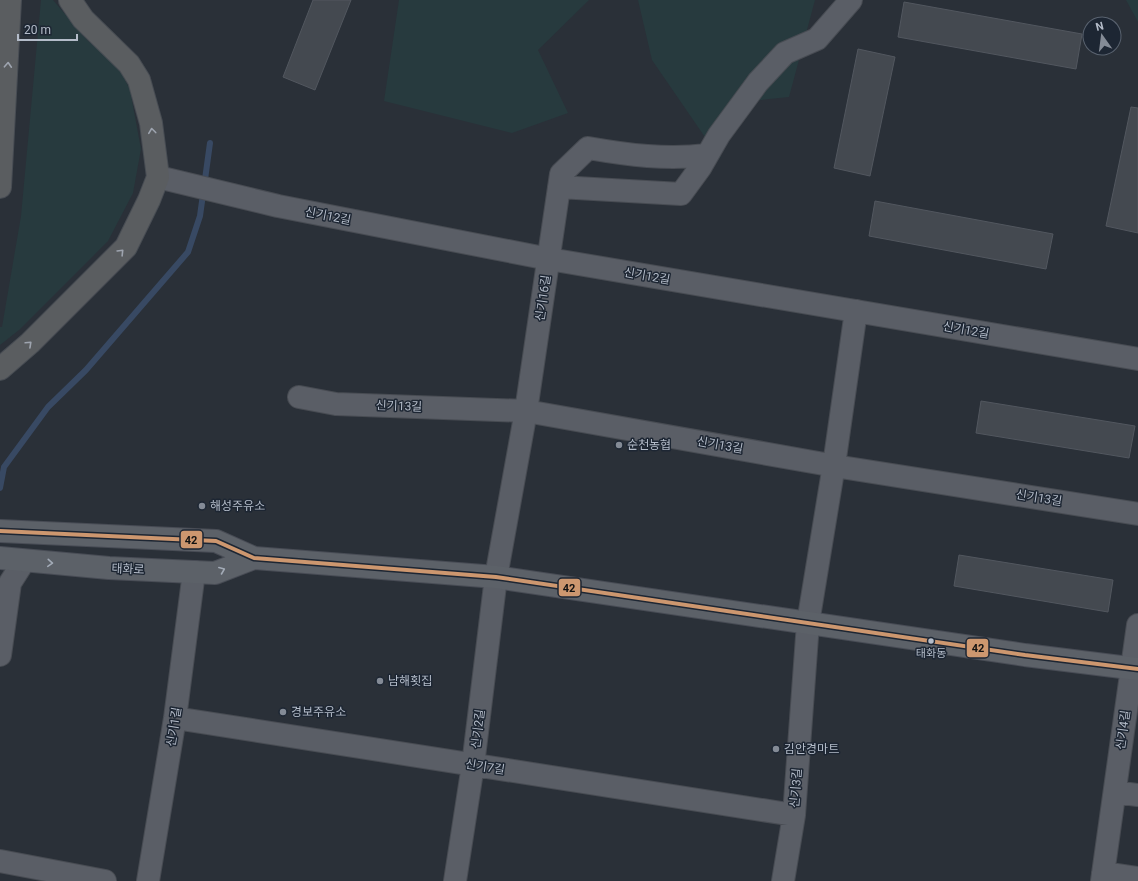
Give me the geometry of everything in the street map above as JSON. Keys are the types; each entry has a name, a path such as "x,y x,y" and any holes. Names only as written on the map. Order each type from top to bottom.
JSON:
{"highway":[{"path":"0,187 10,0"},
{"path":"0,369 30,343 126,247 149,200 158,177 151,123 139,80 129,64 83,19 70,0"}],"main road":[{"name":"태화로","path":"0,531 216,542 254,558 496,577 1025,655 1135,669"},
{"name":"태화로","path":"12,560 215,573 254,558"}],"street":[{"path":"559,187 681,194 719,134 758,82 785,53 817,39 851,0"},
{"name":"신기16길","path":"496,577 526,411 561,174 588,148 631,155 679,158 707,155"},
{"name":"신기12길","path":"158,177 278,206 549,259 1138,359"},
{"name":"신기3길","path":"783,881 794,815 808,622 834,465 856,311"},
{"name":"신기13길","path":"299,397 336,404 526,411 834,465 1138,514"},
{"path":"0,655 12,560"},
{"name":"신기1길","path":"148,881 175,718 194,572"},
{"name":"신기2길","path":"455,881 473,765 496,577"},
{"name":"신기4길","path":"1138,625 1135,669 1103,877 1138,878"},
{"name":"신기7길","path":"175,718 794,815"},
{"path":"1115,792 1138,795"},
{"path":"0,861 105,881"}],"green space":[{"path":"41,0 53,0 88,41 117,63 130,90 141,149 133,193 108,241 19,330 0,345 0,327 2,327 21,216"},
{"path":"399,0 589,0 538,50 568,113 512,133 384,101"},
{"path":"638,0 815,0 789,97 732,103 720,159 652,60"},
{"path":"1126,0 1138,0 1138,22"}],"building":[{"path":"313,0 351,0 315,90 283,77"},
{"path":"904,2 1082,34 1076,69 898,37"},
{"path":"858,49 895,57 870,176 834,168"},
{"path":"1131,107 1138,108 1138,233 1106,226"},
{"path":"875,201 1053,234 1046,269 869,236"},
{"path":"981,401 1135,426 1129,458 976,433"},
{"path":"959,555 1113,580 1108,612 954,586"}],"waterway":[{"path":"0,488 4,467 48,407 86,370 188,252 200,216 210,143"}],"transit line":[{"name":"42","path":"0,531 216,541 254,558 496,577 1025,655 1138,669"}],"place":[{"name":"순천농협","path":"619,445"},
{"name":"해성주유소","path":"202,506"},
{"name":"태화동","path":"931,641"},
{"name":"남해횟집","path":"380,681"},
{"name":"경보주유소","path":"283,712"},
{"name":"김안경마트","path":"776,749"}]}
